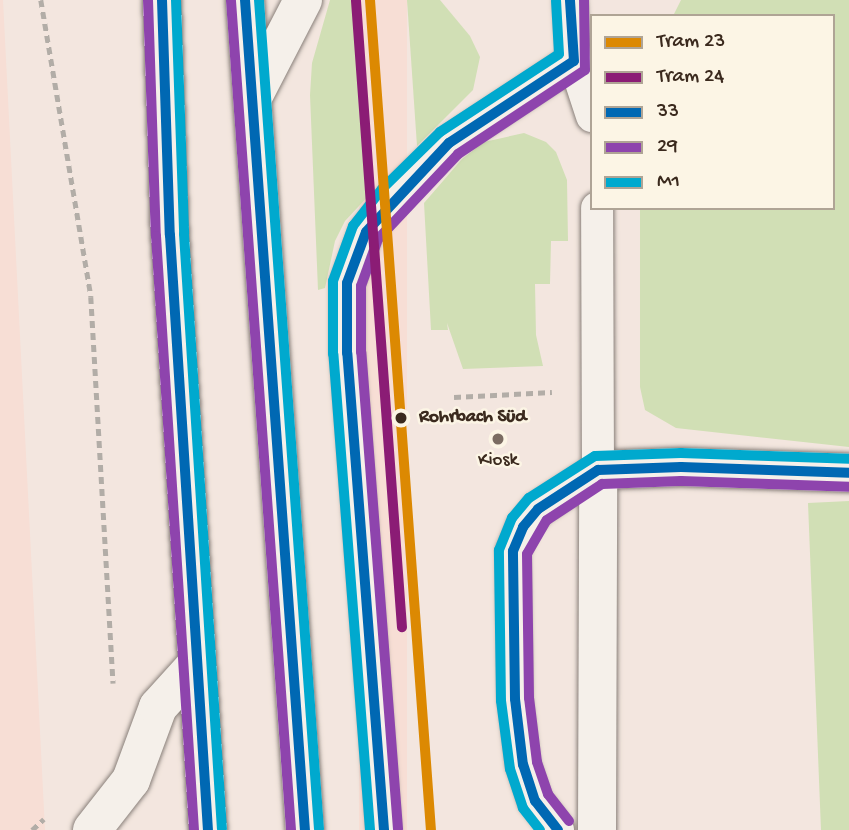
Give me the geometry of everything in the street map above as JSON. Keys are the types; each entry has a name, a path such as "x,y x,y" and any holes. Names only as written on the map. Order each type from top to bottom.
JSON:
{"main road":[{"path":"162,0 170,235 208,830"},
{"path":"246,0 304,830"},
{"path":"253,97 303,0"},
{"path":"597,830 598,470 681,467 849,473"},
{"path":"92,830 131,780 158,707 196,665"}],"lane":[{"path":"570,0 574,61 590,110"},
{"path":"384,830 347,353 347,283 366,232 392,199 449,143 574,61"},
{"path":"558,830 535,801 523,765 516,699 513,551 523,527 537,509 598,470 597,210"}],"path":[{"path":"41,0 91,297 115,659 112,691"},
{"path":"454,397 599,391"}],"shaded area":[{"path":"0,0 3,0 45,830 0,830"},
{"path":"359,0 407,0 407,830 359,830"}],"green space":[{"path":"330,0 359,0 373,191 345,221 335,241 325,288 318,290 310,95 312,63"},
{"path":"407,0 440,0 470,36 480,57 473,90 417,146"},
{"path":"681,0 849,0 849,447 676,428 645,410 640,387 640,210 835,210 835,14 674,14"},
{"path":"524,133 546,142 556,152 567,180 568,241 551,241 550,284 535,284 536,335 543,366 463,369 447,323 448,330 431,330 424,203 462,159 484,142"},
{"path":"849,501 849,830 821,830 808,503"}],"tram line":[{"name":"23","path":"370,0 431,830"},
{"name":"24","path":"356,1 402,627"}],"transit line":[{"name":"29","path":"148,0 156,236 194,830"},
{"name":"33","path":"162,0 170,235 208,830"},
{"name":"M1","path":"176,0 184,234 222,829"},
{"name":"33","path":"245,0 305,830"},
{"name":"M1","path":"259,0 319,829"},
{"name":"33","path":"384,830 347,353 347,283 366,232 449,143 574,61 570,0"},
{"name":"29","path":"398,829 361,352 361,286 378,239 458,154 585,70 584,0"},
{"name":"29","path":"231,1 291,830"},
{"name":"M1","path":"370,830 333,354 333,281 353,226 382,189 440,132 559,54 556,1"},
{"name":"M1","path":"540,830 523,808 510,769 501,701 499,550 512,518 529,498 595,456 681,453 849,459"},
{"name":"33","path":"558,830 535,801 523,765 515,699 513,551 523,527 538,509 598,470 681,467 849,473"},
{"name":"29","path":"569,821 548,794 537,762 529,698 527,554 547,520 602,484 681,481 849,487"}],"place":[{"name":"Rohrbach Süd","path":"401,418"},
{"name":"Kiosk","path":"498,439"}]}
